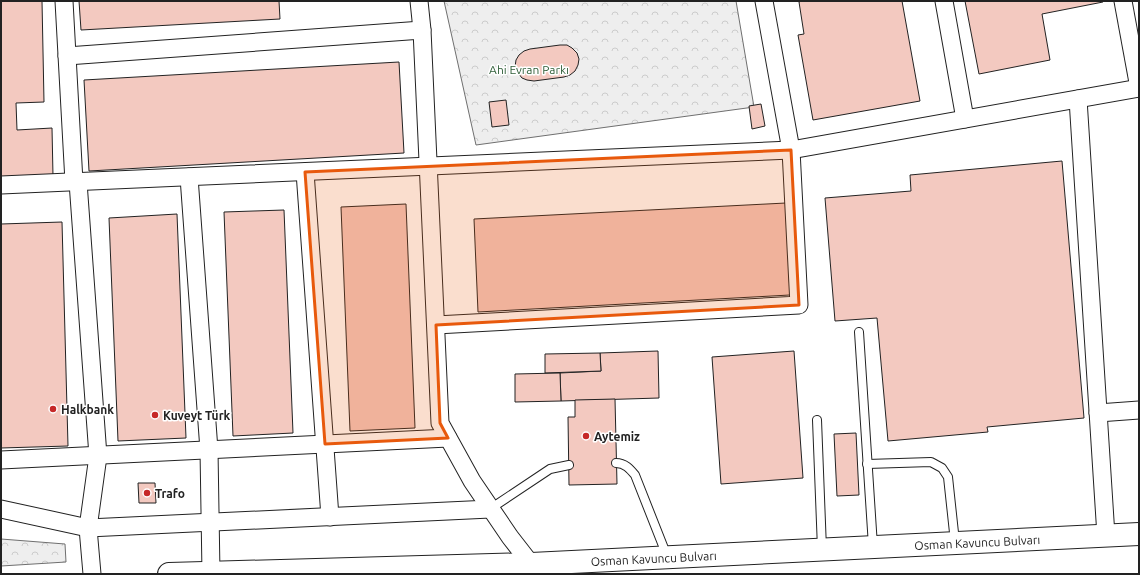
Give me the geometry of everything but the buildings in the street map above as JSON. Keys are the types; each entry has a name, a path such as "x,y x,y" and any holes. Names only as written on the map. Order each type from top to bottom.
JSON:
{"highway":[{"name":"Osman Kavuncu Bulvarı","path":"171,574 531,564 1139,534"}],"street":[{"path":"64,1 76,182 98,456 88,528 92,574"},
{"path":"418,1 422,30 440,423 472,481 490,509 531,564"},
{"path":"436,325 799,304 791,150 764,1"},
{"path":"944,1 965,119"},
{"path":"1,185 791,150 1139,88 1123,1"},
{"path":"67,56 422,30"},
{"path":"1078,99 1106,536"},
{"path":"305,172 330,517"},
{"path":"189,177 209,450 211,573"},
{"path":"1098,413 1139,410"},
{"path":"1,460 448,438"},
{"path":"1,509 88,528 490,509"}],"lane":[{"path":"859,332 873,547"},
{"path":"817,420 822,549"},
{"path":"867,464 931,462 942,468 948,477 955,543"},
{"path":"616,463 622,463 630,469 635,476 668,557"},
{"path":"490,509 550,469 569,465"}],"highlighted area":[{"path":"791,150 799,305 436,325 440,423 448,438 325,444 305,172"}],"green space":[{"name":"Ahi Evran Parkı","path":"444,1 736,1 754,107 476,145"},
{"path":"1,539 65,544 66,562 1,566"}],"place":[{"name":"Halkbank","path":"53,409"},
{"name":"Kuveyt Türk","path":"155,415"},
{"name":"Aytemiz","path":"586,436"},
{"name":"Trafo","path":"147,493"}]}
